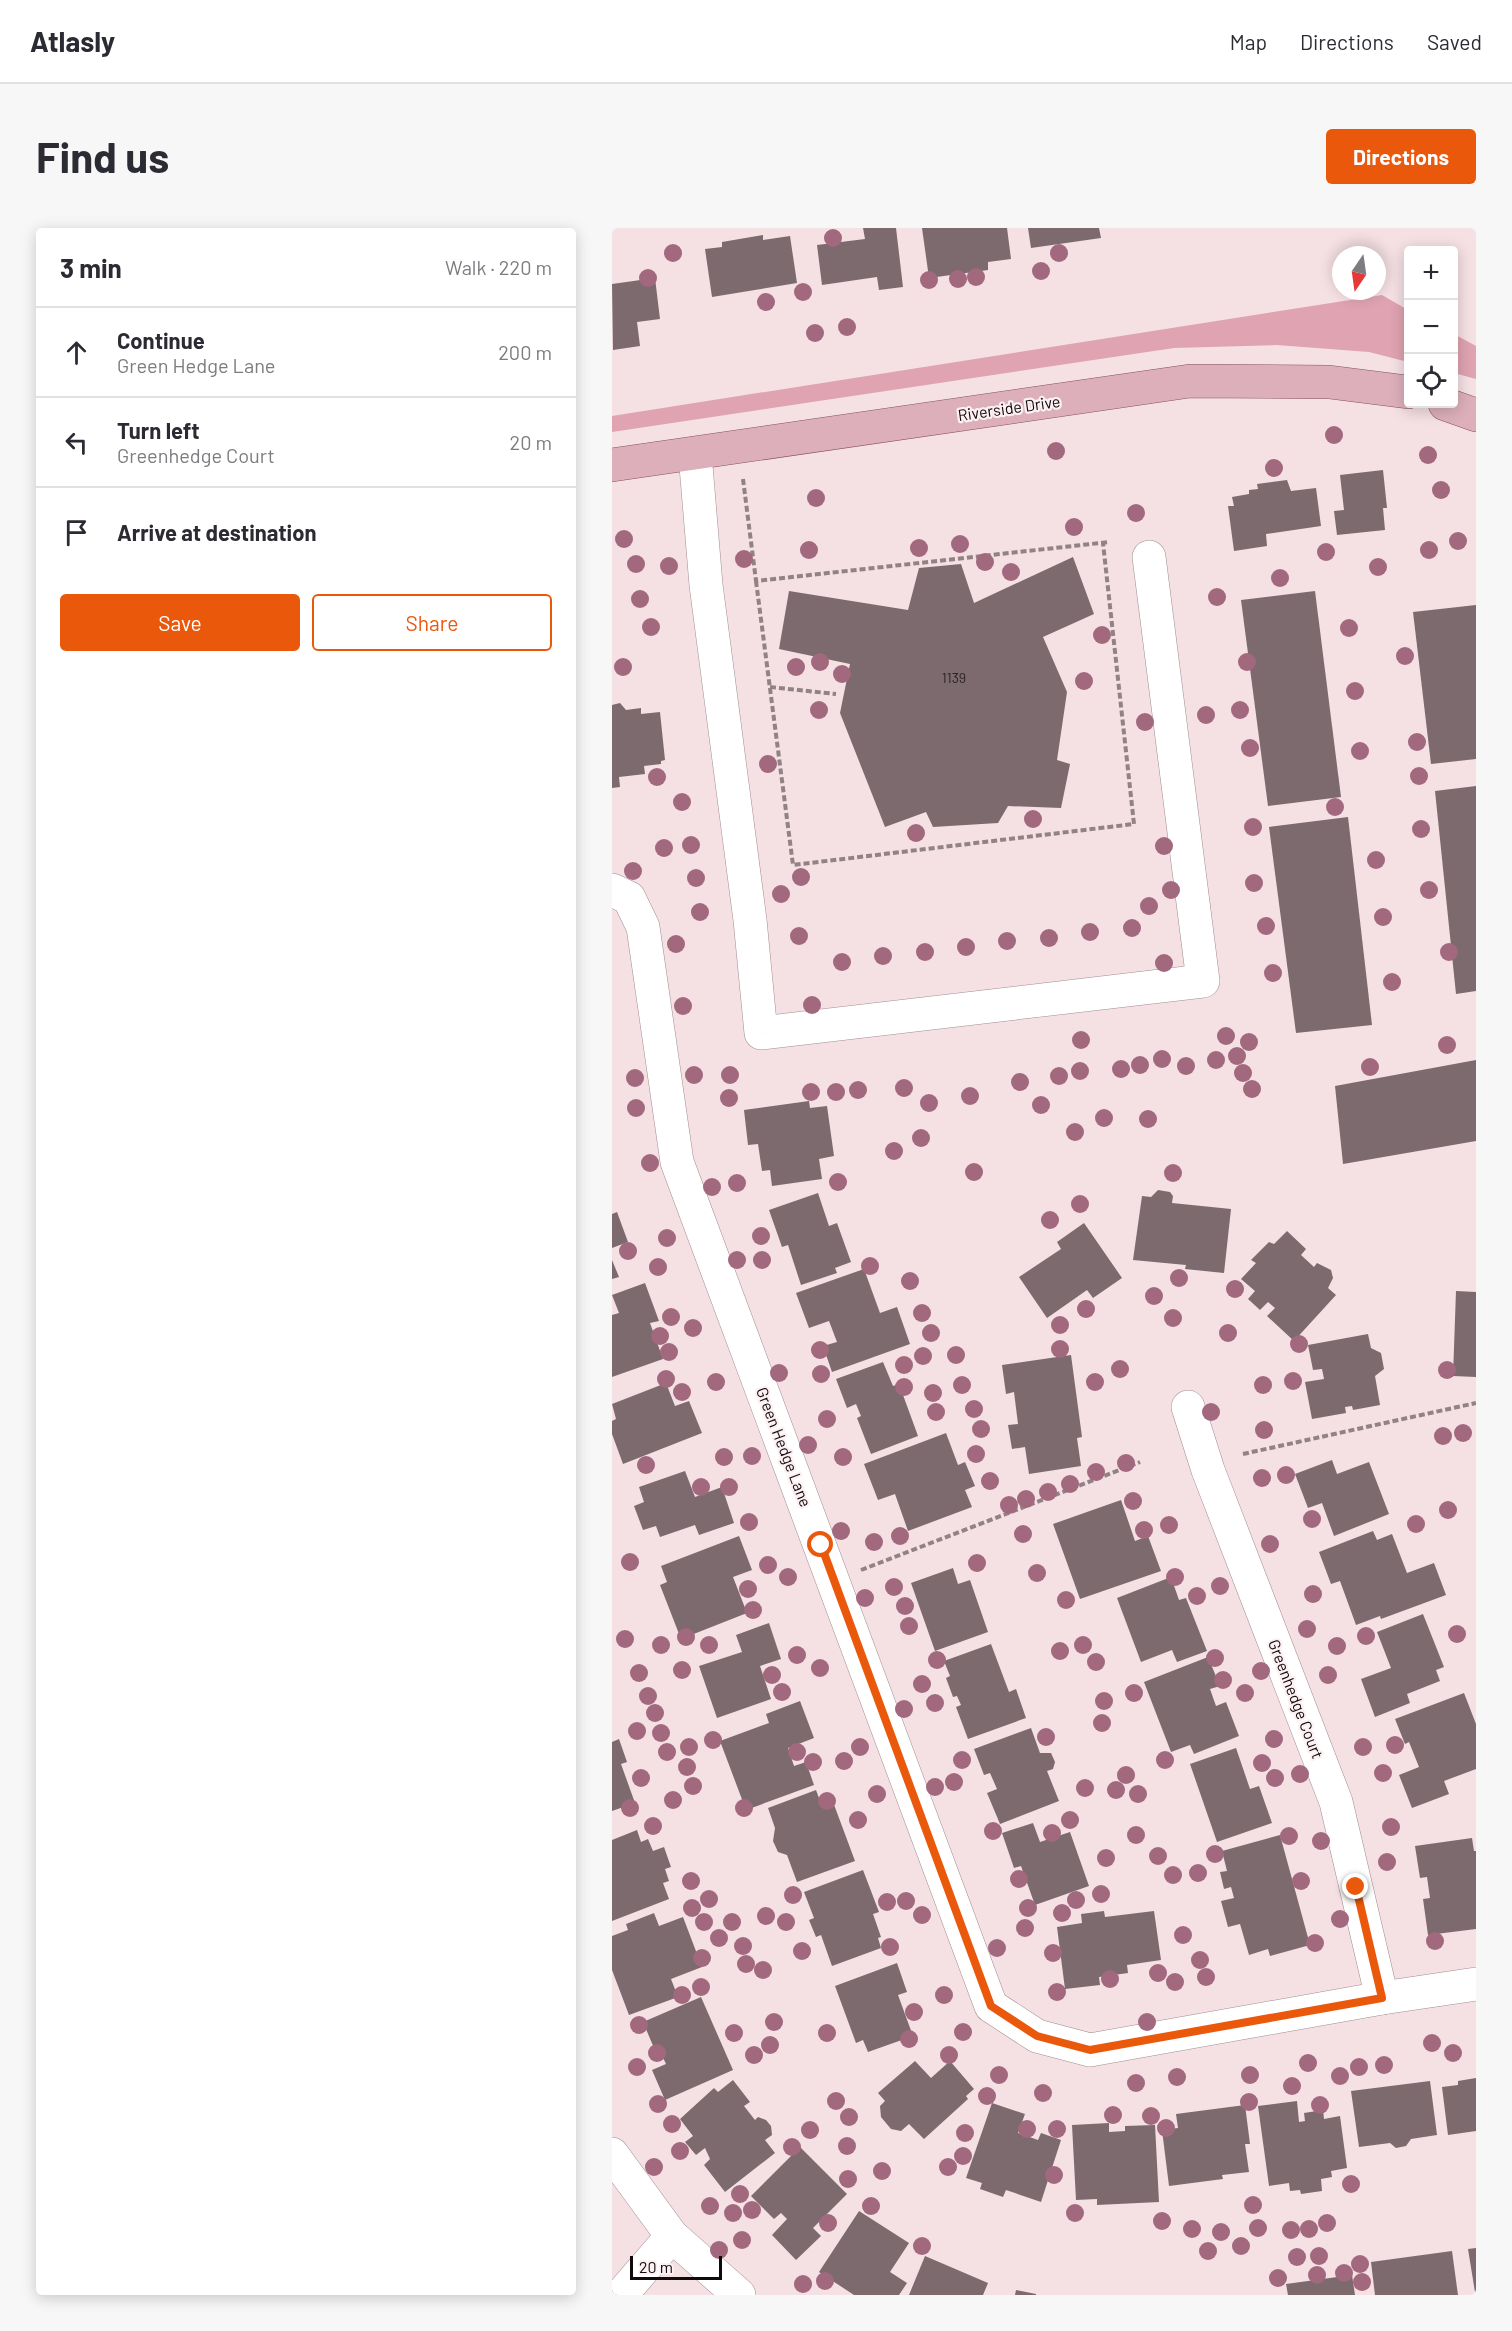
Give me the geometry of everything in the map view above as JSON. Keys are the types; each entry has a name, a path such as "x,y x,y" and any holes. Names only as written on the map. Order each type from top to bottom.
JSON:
{"main road":[{"name":"Riverside Drive","path":"612,465 1190,381 1329,382 1404,391"},
{"path":"1455,408 1476,416"}],"street":[{"path":"694,454 706,585 750,920 761,1033 1203,981 1149,557"},
{"name":"Green Hedge Lane","path":"612,890 629,898 643,927 677,1162 991,2006 1037,2036 1090,2050 1382,1998 1476,1984"},
{"name":"Greenhedge Court","path":"1188,1407 1208,1470 1336,1802 1382,1998"},
{"path":"612,2154 672,2236 740,2295"},
{"path":"621,2295 672,2236"}],"path":[{"path":"743,477 793,865 1134,824 1103,543"},
{"path":"756,581 1109,542"},
{"path":"770,687 836,694"},
{"path":"1243,1454 1476,1403"},
{"path":"860,1570 1140,1462"}],"shaded area":[{"path":"1386,297 1404,308 1404,361 1369,352 1277,345 1174,348 612,432 612,416 1350,300 1386,300"},
{"path":"1458,336 1476,346 1476,379 1458,374"}],"building":[{"path":"863,228 896,228 903,287 879,290 877,277 822,285 817,245 865,239"},
{"path":"922,228 1007,228 1011,259 988,262 988,270 929,278"},
{"path":"1028,228 1099,228 1101,238 1031,248"},
{"path":"763,235 763,240 790,236 797,283 712,297 705,249 722,247 722,242"},
{"path":"655,278 660,319 637,322 640,346 613,350 612,284"},
{"path":"1383,470 1387,508 1383,508 1385,530 1337,535 1334,511 1344,510 1340,475"},
{"path":"1287,480 1291,491 1316,488 1321,526 1266,534 1267,546 1234,551 1228,506 1234,506 1232,497 1249,494 1249,490 1258,489 1257,484"},
{"path":"1073,557 1094,614 1043,637 1067,692 1057,760 1070,764 1061,808 1008,806 998,823 933,827 926,812 885,827 840,713 850,664 779,649 789,591 908,610 919,568 961,564 974,603"},
{"path":"1315,591 1341,797 1268,806 1241,600"},
{"path":"1476,605 1476,759 1431,764 1413,612"},
{"path":"620,703 626,710 641,708 641,714 660,712 665,760 661,761 661,764 644,766 645,774 619,777 620,787 612,788 612,705"},
{"path":"1476,786 1476,991 1456,994 1435,791"},
{"path":"1348,817 1372,1025 1296,1033 1269,827"},
{"path":"1476,1060 1476,1141 1343,1164 1335,1086"},
{"path":"809,1101 810,1108 827,1106 834,1156 819,1159 822,1179 772,1186 770,1170 762,1171 758,1144 748,1145 744,1110"},
{"path":"1158,1190 1170,1192 1173,1196 1172,1203 1231,1209 1224,1273 1185,1269 1186,1265 1133,1260 1142,1196 1151,1197"},
{"path":"818,1193 829,1226 837,1223 851,1262 835,1268 837,1273 801,1285 788,1245 782,1247 769,1210"},
{"path":"617,1212 628,1242 612,1248 612,1214"},
{"path":"1084,1223 1122,1278 1093,1298 1087,1290 1047,1318 1019,1277 1061,1249 1057,1242"},
{"path":"1287,1231 1306,1249 1301,1255 1314,1267 1317,1263 1331,1270 1333,1278 1328,1288 1336,1295 1294,1341 1267,1316 1275,1308 1268,1302 1260,1310 1248,1299 1255,1291 1241,1279 1256,1263 1251,1260 1269,1242 1274,1244"},
{"path":"612,1260 619,1277 612,1279"},
{"path":"864,1269 880,1313 897,1307 910,1344 832,1372 823,1346 837,1342 829,1321 809,1328 796,1293"},
{"path":"645,1283 659,1321 650,1323 663,1359 612,1377 612,1315 619,1313 612,1295"},
{"path":"1456,1291 1476,1292 1476,1377 1453,1376"},
{"path":"1368,1334 1371,1348 1381,1353 1384,1369 1375,1376 1380,1405 1353,1410 1352,1406 1345,1407 1346,1413 1312,1419 1305,1382 1324,1379 1322,1369 1313,1370 1308,1345"},
{"path":"1071,1355 1082,1437 1077,1438 1081,1466 1029,1474 1025,1447 1012,1449 1008,1425 1018,1424 1014,1392 1006,1394 1002,1365"},
{"path":"883,1362 893,1386 899,1384 918,1436 871,1454 857,1418 861,1416 856,1404 847,1408 836,1379"},
{"path":"666,1383 675,1406 689,1401 702,1433 623,1464 612,1434 612,1421 616,1419 612,1404"},
{"path":"946,1433 958,1465 965,1462 975,1486 965,1490 972,1507 908,1531 895,1494 878,1500 864,1464"},
{"path":"1332,1460 1337,1474 1369,1462 1389,1514 1334,1536 1322,1503 1308,1508 1295,1474"},
{"path":"685,1471 695,1497 722,1487 734,1523 699,1535 695,1525 660,1537 656,1526 643,1530 634,1506 644,1502 639,1487"},
{"path":"1121,1500 1135,1541 1148,1536 1161,1571 1080,1599 1053,1524"},
{"path":"1373,1531 1377,1540 1392,1534 1407,1573 1434,1563 1446,1595 1381,1619 1380,1616 1356,1625 1340,1581 1331,1584 1319,1552"},
{"path":"739,1536 752,1570 733,1577 747,1613 681,1639 660,1585 667,1582 661,1566"},
{"path":"953,1568 958,1584 970,1580 988,1632 935,1651 911,1583"},
{"path":"1171,1577 1179,1600 1186,1598 1207,1651 1177,1662 1172,1650 1141,1662 1117,1598"},
{"path":"1423,1614 1444,1667 1436,1670 1440,1681 1407,1694 1410,1703 1375,1717 1361,1679 1391,1668 1377,1632"},
{"path":"769,1623 781,1659 760,1666 771,1699 717,1718 699,1666 742,1652 736,1635"},
{"path":"991,1644 1009,1692 1016,1689 1026,1718 968,1739 956,1707 961,1705 957,1696 953,1697 946,1678 950,1676 944,1661"},
{"path":"1208,1657 1220,1686 1210,1689 1216,1706 1226,1702 1239,1736 1194,1754 1190,1745 1171,1752 1144,1682"},
{"path":"1464,1693 1476,1724 1476,1769 1444,1781 1449,1794 1412,1808 1399,1775 1419,1767 1409,1742 1405,1744 1395,1719"},
{"path":"800,1701 814,1738 788,1748 794,1766 806,1762 814,1785 746,1810 720,1741 769,1723 766,1714"},
{"path":"1031,1728 1040,1753 1051,1753 1055,1762 1053,1769 1047,1771 1059,1801 1000,1824 987,1793 997,1789 990,1773 984,1775 974,1749"},
{"path":"619,1739 627,1762 621,1764 635,1803 612,1811 612,1742"},
{"path":"1236,1748 1250,1789 1259,1786 1272,1823 1217,1842 1190,1764"},
{"path":"816,1790 822,1806 833,1802 855,1861 797,1882 787,1855 778,1852 773,1841 775,1828 768,1808"},
{"path":"1033,1823 1040,1842 1070,1832 1089,1886 1035,1905 1021,1866 1014,1868 1002,1833"},
{"path":"637,1830 641,1842 648,1839 653,1851 664,1847 671,1867 665,1869 669,1881 663,1883 669,1899 612,1921 612,1840"},
{"path":"1280,1835 1310,1945 1270,1956 1268,1949 1249,1955 1240,1924 1228,1927 1221,1901 1234,1898 1231,1887 1224,1889 1220,1872 1227,1871 1222,1851"},
{"path":"1472,1838 1474,1851 1476,1851 1476,1929 1428,1935 1423,1899 1430,1898 1427,1877 1420,1878 1415,1846"},
{"path":"863,1870 879,1912 873,1914 881,1937 878,1938 881,1948 832,1966 821,1935 816,1937 809,1920 814,1918 804,1892"},
{"path":"1104,1911 1105,1917 1154,1911 1161,1960 1127,1965 1128,1973 1099,1977 1100,1985 1065,1989 1057,1927 1082,1923 1081,1914"},
{"path":"654,1913 659,1926 683,1917 702,1967 671,1979 678,1997 629,2015 612,1970 612,1936 628,1930 626,1924"},
{"path":"897,1963 907,1992 898,1995 913,2036 868,2052 863,2040 856,2043 835,1986"},
{"path":"701,1997 733,2070 665,2100 652,2070 666,2064 658,2047 654,2048 643,2022"},
{"path":"915,2061 931,2078 950,2061 974,2089 966,2096 968,2099 924,2139 909,2124 901,2131 891,2129 881,2117 880,2106 885,2101 878,2093"},
{"path":"1476,2078 1476,2131 1448,2135 1442,2087 1458,2085 1458,2081"},
{"path":"733,2080 750,2102 744,2106 755,2120 758,2117 766,2120 771,2126 772,2135 765,2140 775,2153 725,2192 704,2165 710,2159 705,2148 696,2155 685,2142 693,2136 680,2119 714,2088 718,2092"},
{"path":"1430,2081 1437,2135 1411,2139 1406,2146 1396,2148 1390,2143 1359,2147 1351,2091"},
{"path":"1297,2101 1299,2122 1305,2121 1304,2113 1323,2110 1324,2119 1340,2116 1347,2168 1331,2171 1332,2177 1321,2179 1322,2191 1301,2194 1300,2190 1290,2191 1289,2183 1269,2186 1258,2106"},
{"path":"992,2103 1025,2114 1018,2133 1038,2140 1041,2133 1061,2140 1041,2202 1006,2190 1003,2197 980,2189 982,2183 966,2178"},
{"path":"1245,2105 1250,2144 1245,2144 1249,2172 1222,2175 1223,2179 1169,2186 1162,2130 1178,2128 1176,2114"},
{"path":"1109,2123 1109,2132 1125,2131 1125,2126 1155,2125 1159,2202 1097,2205 1097,2199 1076,2200 1072,2125"},
{"path":"800,2147 847,2194 813,2228 821,2236 796,2260 772,2235 787,2219 781,2213 774,2219 751,2196"},
{"path":"859,2211 909,2243 890,2272 907,2283 899,2295 854,2295 819,2272"},
{"path":"1476,2248 1476,2292 1475,2292 1468,2249"},
{"path":"1452,2251 1458,2295 1375,2295 1371,2262"},
{"path":"925,2256 988,2283 983,2295 909,2295"},
{"path":"1352,2275 1355,2295 1288,2295 1286,2284"},
{"path":"1016,2290 1036,2294 1036,2295 1015,2295"}],"route":[{"path":"821,1545 991,2006 1037,2036 1090,2050 1382,1998 1356,1887"}]}
